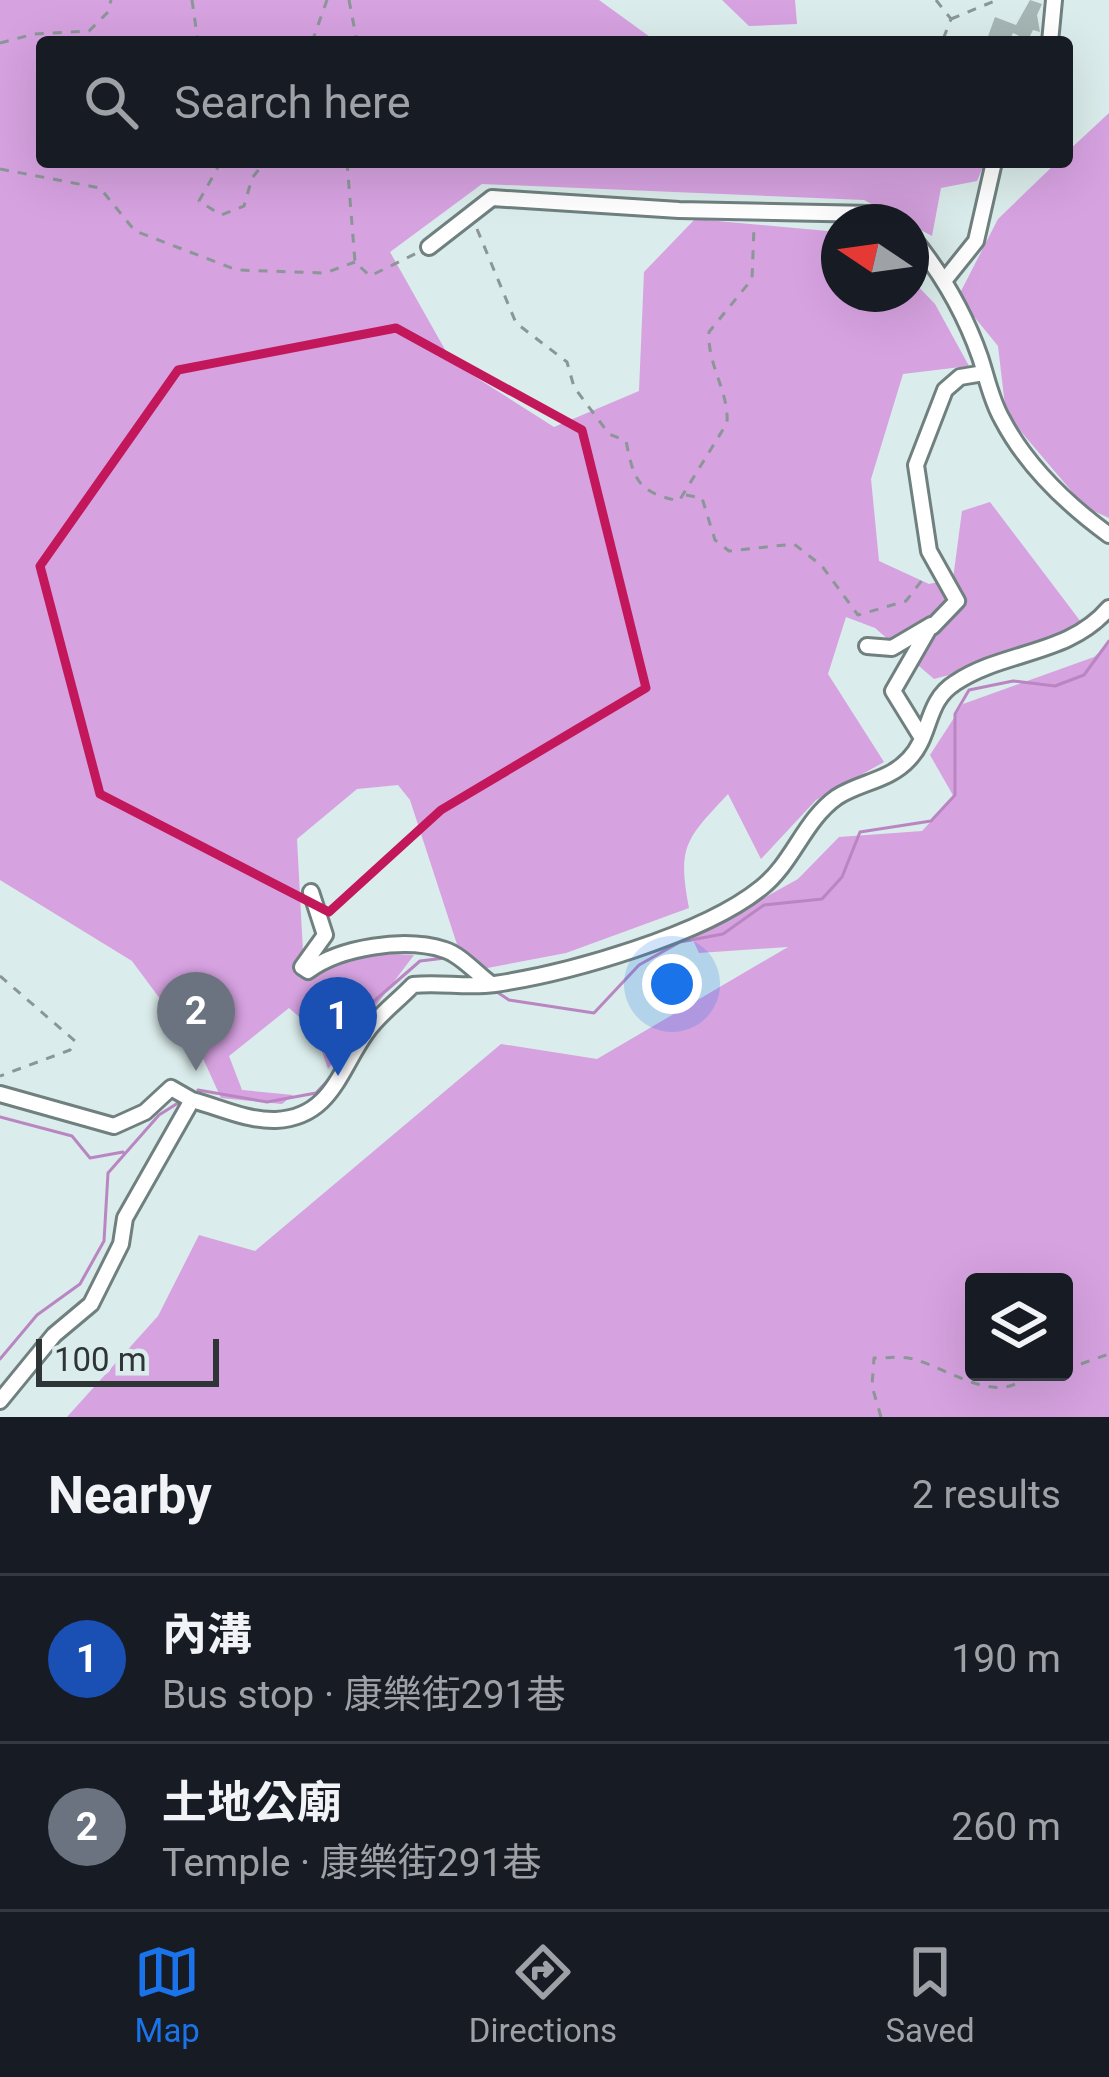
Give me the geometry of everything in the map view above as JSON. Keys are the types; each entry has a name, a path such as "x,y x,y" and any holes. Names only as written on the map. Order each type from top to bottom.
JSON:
{"street":[{"path":"1051,36 1054,0"},
{"path":"944,281 976,241 993,168"},
{"path":"430,247 492,198 821,213"},
{"path":"929,261 944,281 1019,448 1072,506 1109,535"},
{"path":"922,738 893,691 932,627 957,601 929,551 916,465 945,390 960,376 984,373"},
{"path":"0,1094 113,1126 127,1124 171,1088 192,1100 247,1117 277,1120 311,1111 333,1094 370,1027 413,985 490,985 610,958 760,890 795,853 814,818 839,796 884,779 910,758 934,699 958,680 1089,631 1109,608"},
{"path":"867,646 892,648 932,627"},
{"path":"310,892 325,934 302,967 308,971 328,956 371,948 431,947 449,951 490,985"},
{"path":"0,1401 54,1335 91,1304 121,1244 125,1217 192,1100"}],"path":[{"path":"0,43 34,34 89,31 108,12 111,0"},
{"path":"192,0 197,36"},
{"path":"314,36 326,0"},
{"path":"350,0 356,36"},
{"path":"936,0 951,19"},
{"path":"944,36 951,19 998,0"},
{"path":"218,168 199,201 221,214 234,214 244,206 260,168"},
{"path":"348,168 356,262 370,276 430,247"},
{"path":"0,169 100,188 135,231 237,270 325,273 356,262"},
{"path":"473,209 484,257 506,288 516,322 567,362 574,388 610,434 626,440 634,483 648,494 679,501 728,423 728,409 711,367 710,332 752,278 753,212"},
{"path":"685,495 702,498 715,540 729,551 794,544 822,566 858,615 911,597 916,584 934,571 929,551"},
{"path":"0,976 75,1041 70,1050 0,1076"},
{"path":"1073,1367 1109,1354"},
{"path":"880,1417 872,1386 874,1358 911,1359 965,1380"},
{"path":"969,1381 1001,1387 1023,1381"}],"highlighted area":[{"path":"396,328 582,430 646,688 441,810 329,912 100,794 40,566 178,370"}],"shaded area":[{"path":"0,0 599,0 649,36 36,36 36,168 982,168 977,181 941,188 932,236 929,204 482,184 390,252 452,362 554,427 639,391 644,272 695,219 821,230 821,312 929,312 929,298 969,366 903,374 871,479 879,561 929,584 953,579 962,511 990,502 1081,622 1001,661 934,679 875,628 846,617 828,674 884,762 816,800 761,859 728,794 688,845 684,870 689,908 566,953 466,972 410,800 398,785 357,789 297,839 303,952 328,965 373,953 414,955 328,1069 315,1031 289,1008 229,1056 242,1090 293,1095 282,1104 221,1098 201,1054 132,961 0,880"},
{"path":"722,0 795,0 797,24 749,26"},
{"path":"1109,113 1109,518 1085,507 1006,414 998,346 958,297 998,219 1051,168 1073,168 1073,146"},
{"path":"1109,644 1109,1417 67,1417 158,1316 199,1235 255,1251 501,1044 597,1059 788,947 699,953 692,938 798,879 839,837 922,831 954,797 930,755 963,704 1094,657"}],"building":[{"path":"1030,0 1042,4 1037,15 1040,32 988,36 995,17 1016,25"}],"waterway":[{"path":"494,990 509,1000 594,1013 639,965 680,942 723,934 764,905 822,899 842,877 860,832 931,821 955,795 955,714 969,690 1013,681 1055,686 1084,675 1109,641"},
{"path":"198,1090 267,1102 316,1093 333,1075 357,1016 420,961 445,958 468,973"},
{"path":"0,1359 37,1315 80,1284 104,1241 108,1173 159,1115 178,1103"},
{"path":"0,1117 72,1136 90,1158 123,1152"}],"place":[{"name":"土地公廟","path":"196,1071"},
{"name":"內溝","path":"338,1076"}]}
